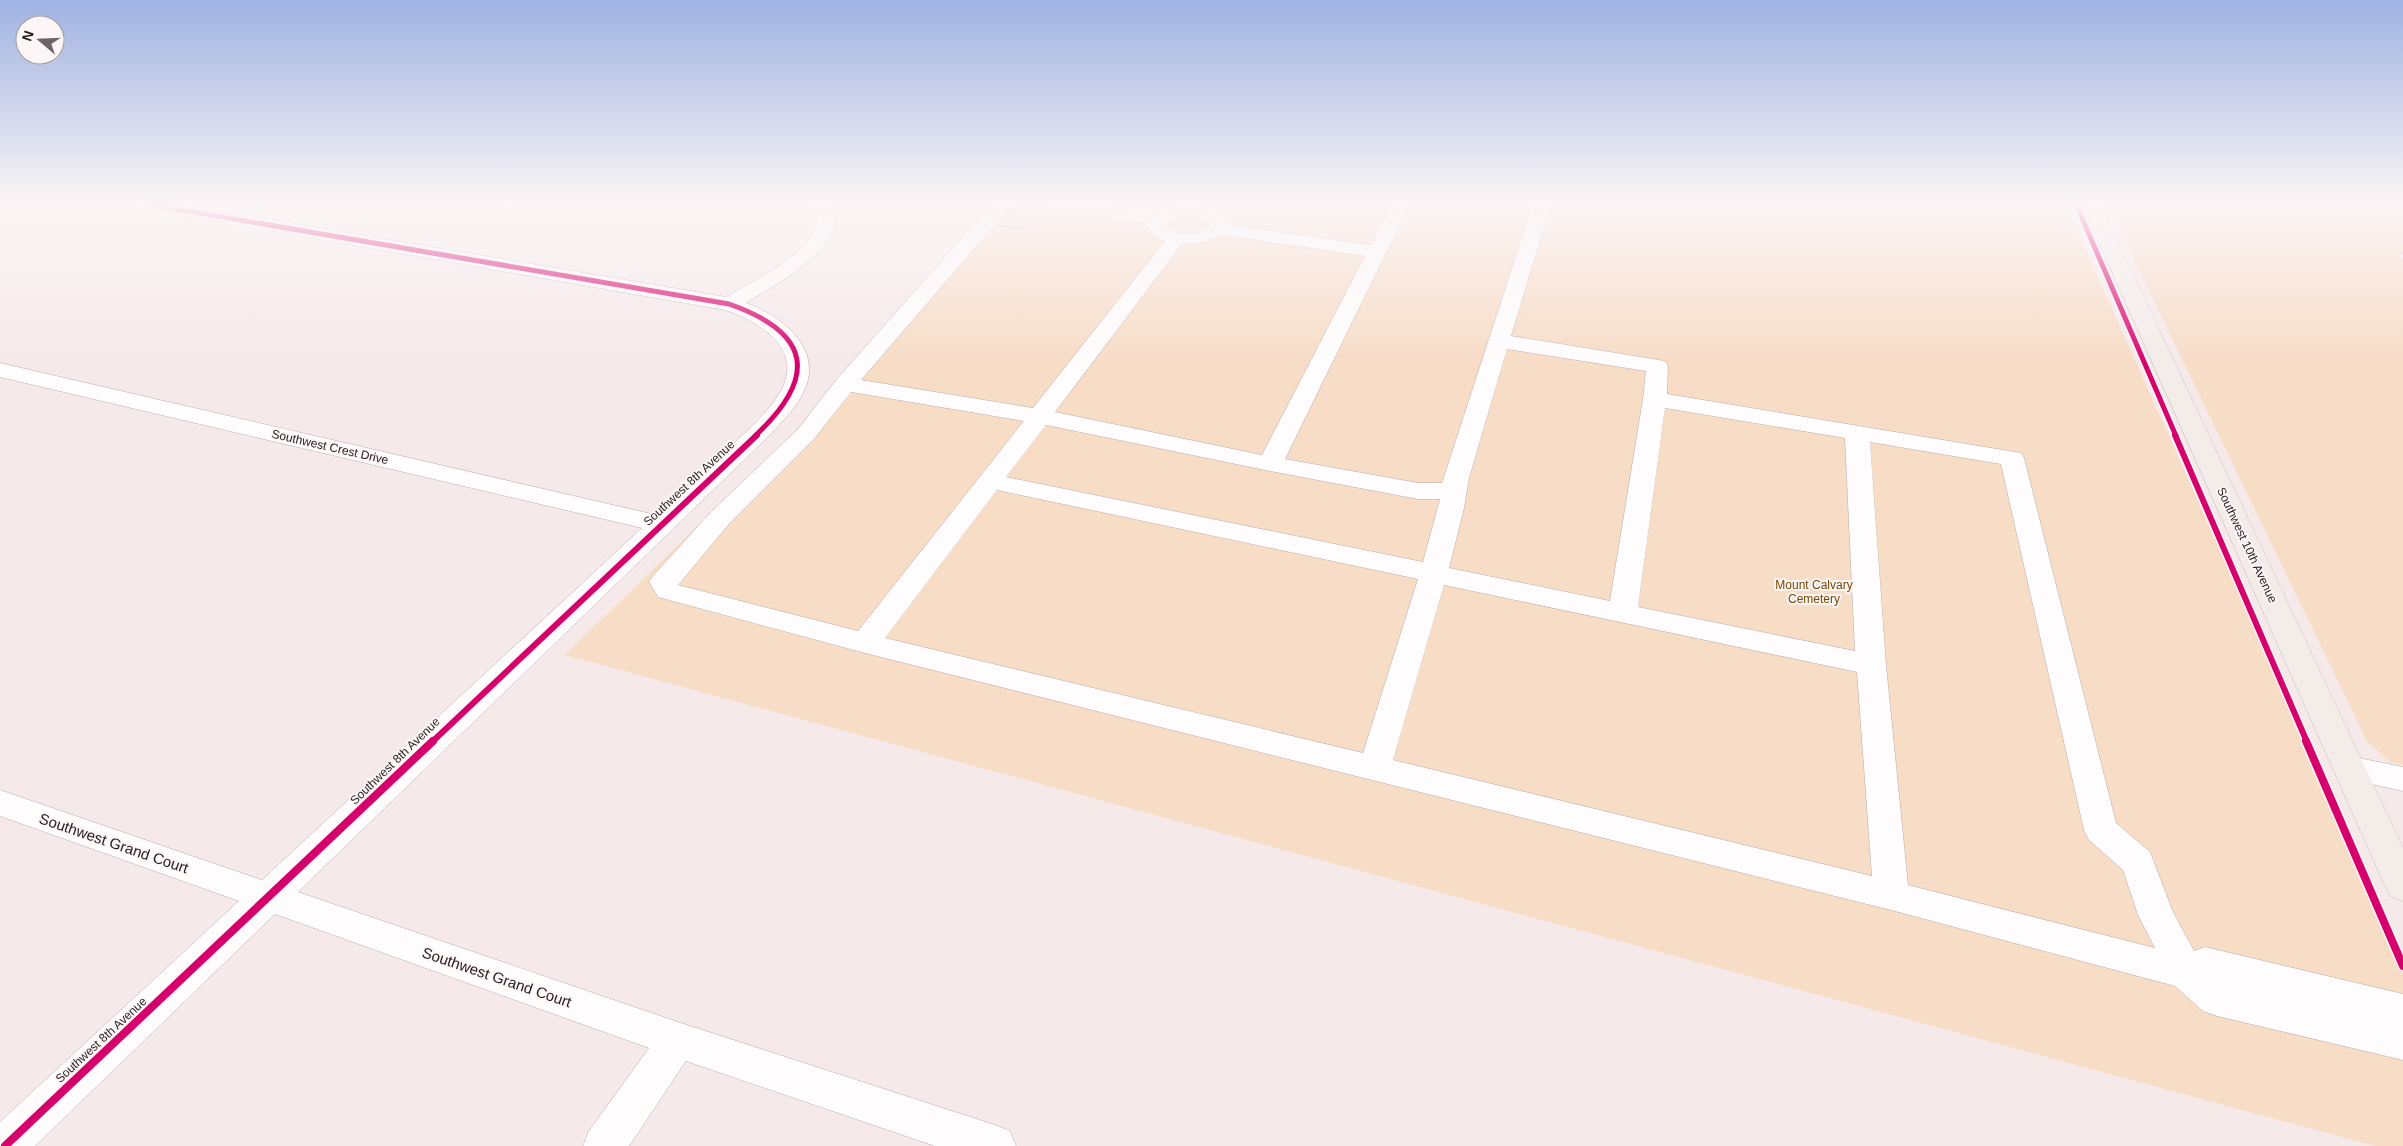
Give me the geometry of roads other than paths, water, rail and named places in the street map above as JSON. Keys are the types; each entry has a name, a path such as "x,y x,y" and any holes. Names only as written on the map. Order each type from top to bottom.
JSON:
{"main road":[{"name":"Southwest 10th Avenue","path":"2115,257 2403,886"}],"street":[{"path":"451,257 729,304 790,266 800,257"},
{"path":"956,257 845,384 806,434 719,519 663,582 668,591 865,643 1891,895 2186,973 2205,962 2396,1009 2403,1013"},
{"path":"865,643 1162,257"},
{"path":"1270,464 1374,257"},
{"path":"1374,768 1434,574 1456,478 1525,257"},
{"name":"Southwest 8th Avenue","path":"5,1146 765,427 783,406 794,388 798,366 797,355 788,338 769,320 752,311 729,304"},
{"path":"1498,341 1657,366 1655,399 1623,613"},
{"name":"Southwest Crest Drive","path":"0,370 661,524"},
{"path":"845,384 1038,416 1270,464 1418,491 1454,491"},
{"path":"1655,399 2012,458 2101,830 2138,862 2156,915 2186,973 2217,999 2403,1042"},
{"path":"1856,432 1870,665 1891,895"},
{"path":"991,481 1870,665"},
{"path":"2349,768 2403,779"},
{"name":"Southwest Grand Court","path":"0,803 678,1040 995,1146"},
{"path":"604,1146 678,1040"}],"park label":[{"name":"Mount Calvary Cemetery","path":"1814,592"}]}
